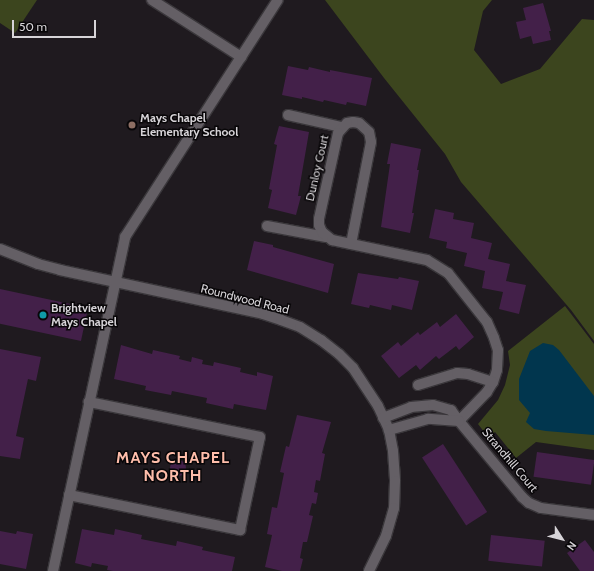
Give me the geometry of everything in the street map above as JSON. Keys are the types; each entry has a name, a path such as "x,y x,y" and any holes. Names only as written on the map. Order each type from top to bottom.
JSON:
{"street":[{"path":"152,0 241,57"},
{"path":"53,571 125,237 278,0"},
{"path":"288,115 341,127"},
{"name":"Dunloy Court","path":"326,237 319,225 319,219 338,133 341,127 347,123 359,123 369,132 371,137 351,244"},
{"path":"267,226 326,237 332,240 427,260 448,273 487,322 494,338 498,359 492,382 487,392 459,421 428,419 389,430"},
{"name":"Roundwood Road","path":"0,249 38,264 263,314 300,327 321,340 353,368 367,386 389,430 395,481 394,508 386,536 369,571"},
{"path":"418,385 458,373 468,374 492,382"},
{"path":"69,495 240,530 260,437 89,402"},
{"name":"Strandhill Court","path":"383,418 411,407 433,405 451,410 522,497 529,503 542,508 594,515"}],"green space":[{"path":"0,0 37,0 15,33 0,23"},
{"path":"325,0 492,0 483,11 474,50 501,84 540,69 582,19 594,20 594,341 571,310 461,182 445,154 384,78"},
{"path":"565,306 594,344 594,450 536,442 516,458 495,432 488,437 478,424 498,400 505,385 510,365 508,351"}],"water":[{"path":"543,343 553,345 559,350 594,396 594,435 534,429 526,422 530,413 519,400 519,379 530,351"}],"building":[{"path":"543,3 551,31 549,31 551,40 533,44 531,36 520,39 516,22 526,20 523,8"},
{"path":"288,66 308,70 309,67 330,72 330,70 372,78 366,106 347,102 346,105 324,100 323,102 302,97 302,99 282,95"},
{"path":"279,126 309,132 298,196 301,196 296,215 268,208 272,190 269,189 277,145 274,144"},
{"path":"391,143 421,149 412,213 414,213 410,233 381,227 390,164 387,164"},
{"path":"435,209 454,213 453,219 474,223 471,238 492,243 488,259 510,264 506,281 526,285 519,314 499,309 503,292 482,288 485,271 464,266 467,253 446,248 447,242 429,238"},
{"path":"254,241 273,245 273,247 334,264 328,293 247,270"},
{"path":"358,273 398,279 399,277 419,281 412,310 392,305 391,310 370,305 369,308 351,304"},
{"name":"Brightview Mays Chapel","path":"0,289 88,308 81,341 0,324"},
{"path":"456,314 474,337 459,350 456,346 439,359 436,356 420,370 416,365 399,378 381,356 398,342 401,346 418,332 420,335 437,322 440,327"},
{"path":"121,345 152,354 153,350 180,356 179,359 191,362 192,357 203,360 202,364 213,366 214,362 241,368 240,372 257,376 257,372 273,376 266,410 234,404 233,409 206,403 207,398 172,391 171,395 145,390 146,386 114,379"},
{"name":"Brightview Mays Chapel","path":"0,349 41,357 36,381 28,379 16,436 24,438 20,459 0,456"},
{"path":"297,415 331,422 322,453 325,454 320,481 316,480 314,492 318,493 316,504 312,503 309,515 313,516 307,542 303,542 300,558 303,559 300,571 282,571 265,567 272,535 267,534 272,507 277,508 284,473 280,472 286,446 289,447"},
{"path":"443,444 487,512 466,526 422,458"},
{"path":"537,452 594,460 591,485 534,477"},
{"path":"175,460 181,460 186,465 184,474 181,476 175,476 170,471 170,465"},
{"path":"82,529 114,535 115,529 142,535 141,539 176,546 177,541 203,547 202,550 235,557 232,571 113,571 107,570 108,566 92,563 91,567 75,563"},
{"path":"0,531 16,534 17,531 33,534 26,569 0,564"},
{"path":"491,535 545,541 542,567 488,561"},
{"path":"585,540 594,552 594,571 580,571 567,553"}],"place":[{"name":"Mays Chapel Elementary School","path":"132,125"},
{"name":"Brightview Mays Chapel","path":"43,315"}],"district":[{"name":"MAYS CHAPEL NORTH","path":"173,467"}]}
